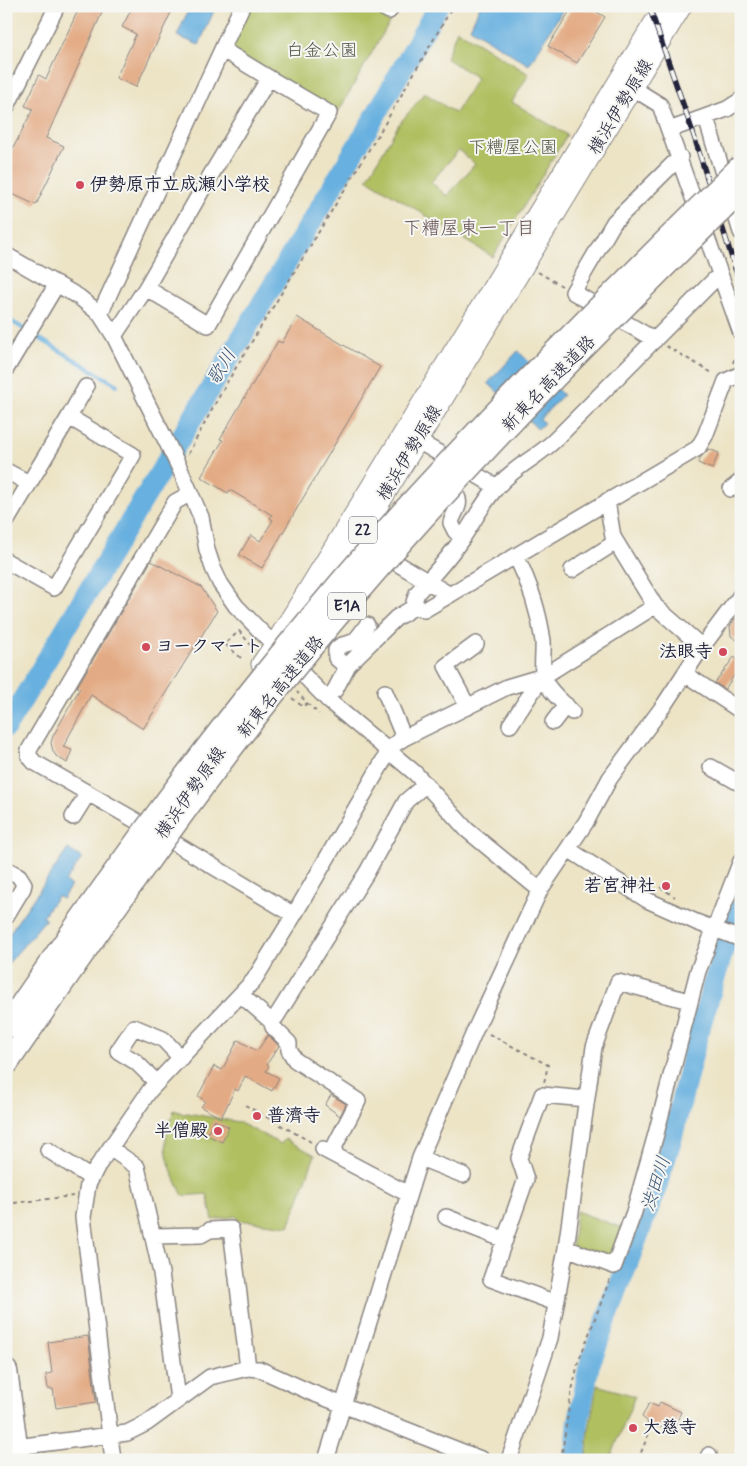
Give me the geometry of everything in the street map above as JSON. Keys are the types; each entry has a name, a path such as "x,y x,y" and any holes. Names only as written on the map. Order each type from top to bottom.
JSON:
{"highway":[{"name":"新東名高速道路","path":"6,1027 161,806 258,680 325,601 396,519 478,431 576,330 741,166"},
{"name":"新東名高速道路","path":"6,1064 83,952 180,818 272,696 338,616 491,444 741,191"},
{"path":"6,1372 13,1451"}],"main road":[{"name":"横浜伊勢原線","path":"6,1027 23,1012 78,952 154,831 358,540 418,441 626,83 664,6"},
{"name":"横浜伊勢原線","path":"280,651 626,83 682,6"},
{"name":"横浜伊勢原線","path":"6,1005 65,943 154,831"}],"street":[{"path":"6,108 56,6"},
{"path":"100,314 242,6"},
{"path":"380,6 389,11 392,6"},
{"path":"146,288 208,325 329,113 223,50"},
{"path":"114,336 146,288 269,78"},
{"path":"626,83 660,105 741,333"},
{"path":"670,130 706,118 727,109 741,100"},
{"path":"706,118 741,232"},
{"path":"656,340 573,292 614,222 680,157"},
{"path":"6,255 80,297 100,314 114,336 191,493 201,517 207,550 220,583 236,606 341,712 410,768 472,834 540,890"},
{"path":"416,606 415,597 463,538 485,502 497,487 515,468 550,445 720,274"},
{"path":"6,369 57,284"},
{"path":"416,606 424,610 698,448 706,436 726,381 741,374"},
{"path":"6,522 86,387"},
{"path":"6,561 54,588 133,455 68,416"},
{"path":"418,441 497,487"},
{"path":"6,471 29,483"},
{"path":"191,493 175,502 29,750 29,756 34,762 294,915"},
{"path":"457,496 459,502 451,523 455,531 463,538"},
{"path":"608,501 616,542 655,606 702,647"},
{"path":"358,540 450,594"},
{"path":"572,570 616,542"},
{"path":"516,556 528,581 542,640 543,677 546,684 569,708 553,722"},
{"path":"326,1460 420,1158 476,1028 540,890 586,822 610,778 741,595"},
{"path":"335,690 347,667 396,618 416,606"},
{"path":"113,1460 83,1217 86,1194 91,1178 110,1148 150,1090 254,980 389,751 395,744 507,688 543,677 655,606"},
{"path":"347,667 336,658 336,650 342,644 355,640 367,625"},
{"path":"468,706 446,666 476,644"},
{"path":"685,674 741,711"},
{"path":"510,724 543,677"},
{"path":"385,692 404,738"},
{"path":"711,767 741,784"},
{"path":"271,1021 276,1017 322,946 367,872 406,801 426,784"},
{"path":"73,817 88,793"},
{"path":"568,849 647,900 741,939"},
{"path":"566,1248 614,1266 634,1212 649,1160 689,1009 689,1002 701,963 716,930 741,861"},
{"path":"6,869 19,876 24,884 6,916"},
{"path":"510,1460 550,1338 566,1248 594,1047 618,982 689,1002"},
{"path":"241,995 271,1021 273,1027 289,1043 289,1050 295,1060 358,1101 327,1150 408,1194"},
{"path":"157,1083 136,1062 118,1051 134,1027 163,1039 181,1058"},
{"path":"556,1303 491,1278 526,1179 518,1158 542,1095 586,1100"},
{"path":"110,1148 137,1168 161,1273 178,1399"},
{"path":"52,1156 91,1178"},
{"path":"420,1158 463,1175"},
{"path":"446,1217 505,1240"},
{"path":"153,1236 201,1235 210,1230 230,1229 248,1368"},
{"path":"13,1451 127,1433 147,1423 178,1399 210,1378 248,1368 259,1369 343,1405 483,1460"}],"path":[{"path":"179,468 226,384 384,125 453,6"},
{"path":"534,270 573,292"},
{"path":"656,340 726,381 741,341"},
{"path":"241,658 225,644 239,631 251,645"},
{"path":"295,690 319,714"},
{"path":"289,695 304,707 307,703"},
{"path":"476,1028 548,1065 542,1095"},
{"path":"245,1105 327,1150"},
{"path":"6,1204 86,1194"},
{"path":"561,1460 570,1400 578,1364 614,1266"},
{"path":"638,1460 651,1428"}],"green space":[{"name":"白金公園","path":"247,6 367,6 390,21 338,112 227,49"},
{"name":"下糟屋公園","path":"457,30 529,74 512,102 567,135 493,257 367,179 399,124 425,93 455,113 477,78 446,58","holes":["459,150 475,164 447,196 431,182"]},
{"path":"174,1110 184,1114 238,1122 281,1144 285,1139 315,1155 289,1226 238,1220 237,1216 213,1220 207,1194 183,1196 167,1157 166,1149 168,1129"},
{"path":"576,1211 625,1229 609,1260 572,1247"},
{"path":"597,1385 635,1396 610,1460 586,1460 589,1429"}],"water":[{"path":"190,6 216,6 199,45 177,36"},
{"path":"480,6 565,6 529,65 470,28"},
{"path":"518,351 563,395 540,419 544,423 538,429 488,383"},
{"path":"68,849 82,858 65,882 71,886 62,899 57,896 43,916 46,919 6,966 6,938"}],"building":[{"path":"80,6 105,6 46,138 64,146 36,205 6,191 6,162 33,109 25,106 39,75 46,79"},
{"path":"133,6 174,6 136,87 116,78 136,34 122,27"},
{"path":"573,6 587,6 605,17 577,63 548,46"},
{"path":"297,317 380,367 262,568 239,555 251,535 260,541 273,520 270,518 272,515 230,490 228,493 201,477 223,440 220,439 278,341 282,343"},
{"path":"709,449 719,453 712,469 698,463"},
{"path":"151,561 201,587 217,611 143,729 91,695 63,747 72,750 67,763 56,756 53,751 51,743 53,736 80,688 77,687"},
{"path":"741,612 741,643 731,636 730,626"},
{"path":"734,657 741,662 741,665 725,689 715,683"},
{"path":"268,1035 279,1046 267,1064 269,1066 266,1071 279,1078 272,1091 245,1076 238,1091 235,1089 221,1118 201,1107 205,1101 198,1096 214,1066 222,1070 238,1040 257,1051"},
{"path":"331,1095 346,1104 340,1116 325,1105"},
{"name":"半僧殿","path":"214,1120 229,1127 222,1142 207,1135"},
{"path":"88,1336 96,1402 56,1408 53,1389 48,1389 46,1374 52,1373 48,1342"},
{"path":"660,1402 681,1412 674,1429 667,1426 665,1428 657,1426 656,1428 647,1424 648,1422 642,1417 649,1403 658,1407"}],"waterway":[{"name":"歌川","path":"6,727 374,118 438,6"},
{"path":"6,318 24,329"},
{"path":"32,334 117,385"},
{"name":"渋田川","path":"575,1460 578,1424 589,1366 658,1183 672,1138 697,1037 726,942 741,907"}],"railway":[{"path":"649,6 693,133 741,287"}],"place":[{"name":"伊勢原市立成瀬小学校","path":"80,185"},
{"name":"ヨークマート","path":"146,647"},
{"name":"法眼寺","path":"723,652"},
{"name":"若宮神社","path":"666,886"},
{"name":"普濟寺","path":"257,1116"},
{"name":"半僧殿","path":"218,1131"},
{"name":"大慈寺","path":"633,1428"}],"district":[{"name":"下糟屋東一丁目","path":"469,228"}]}
